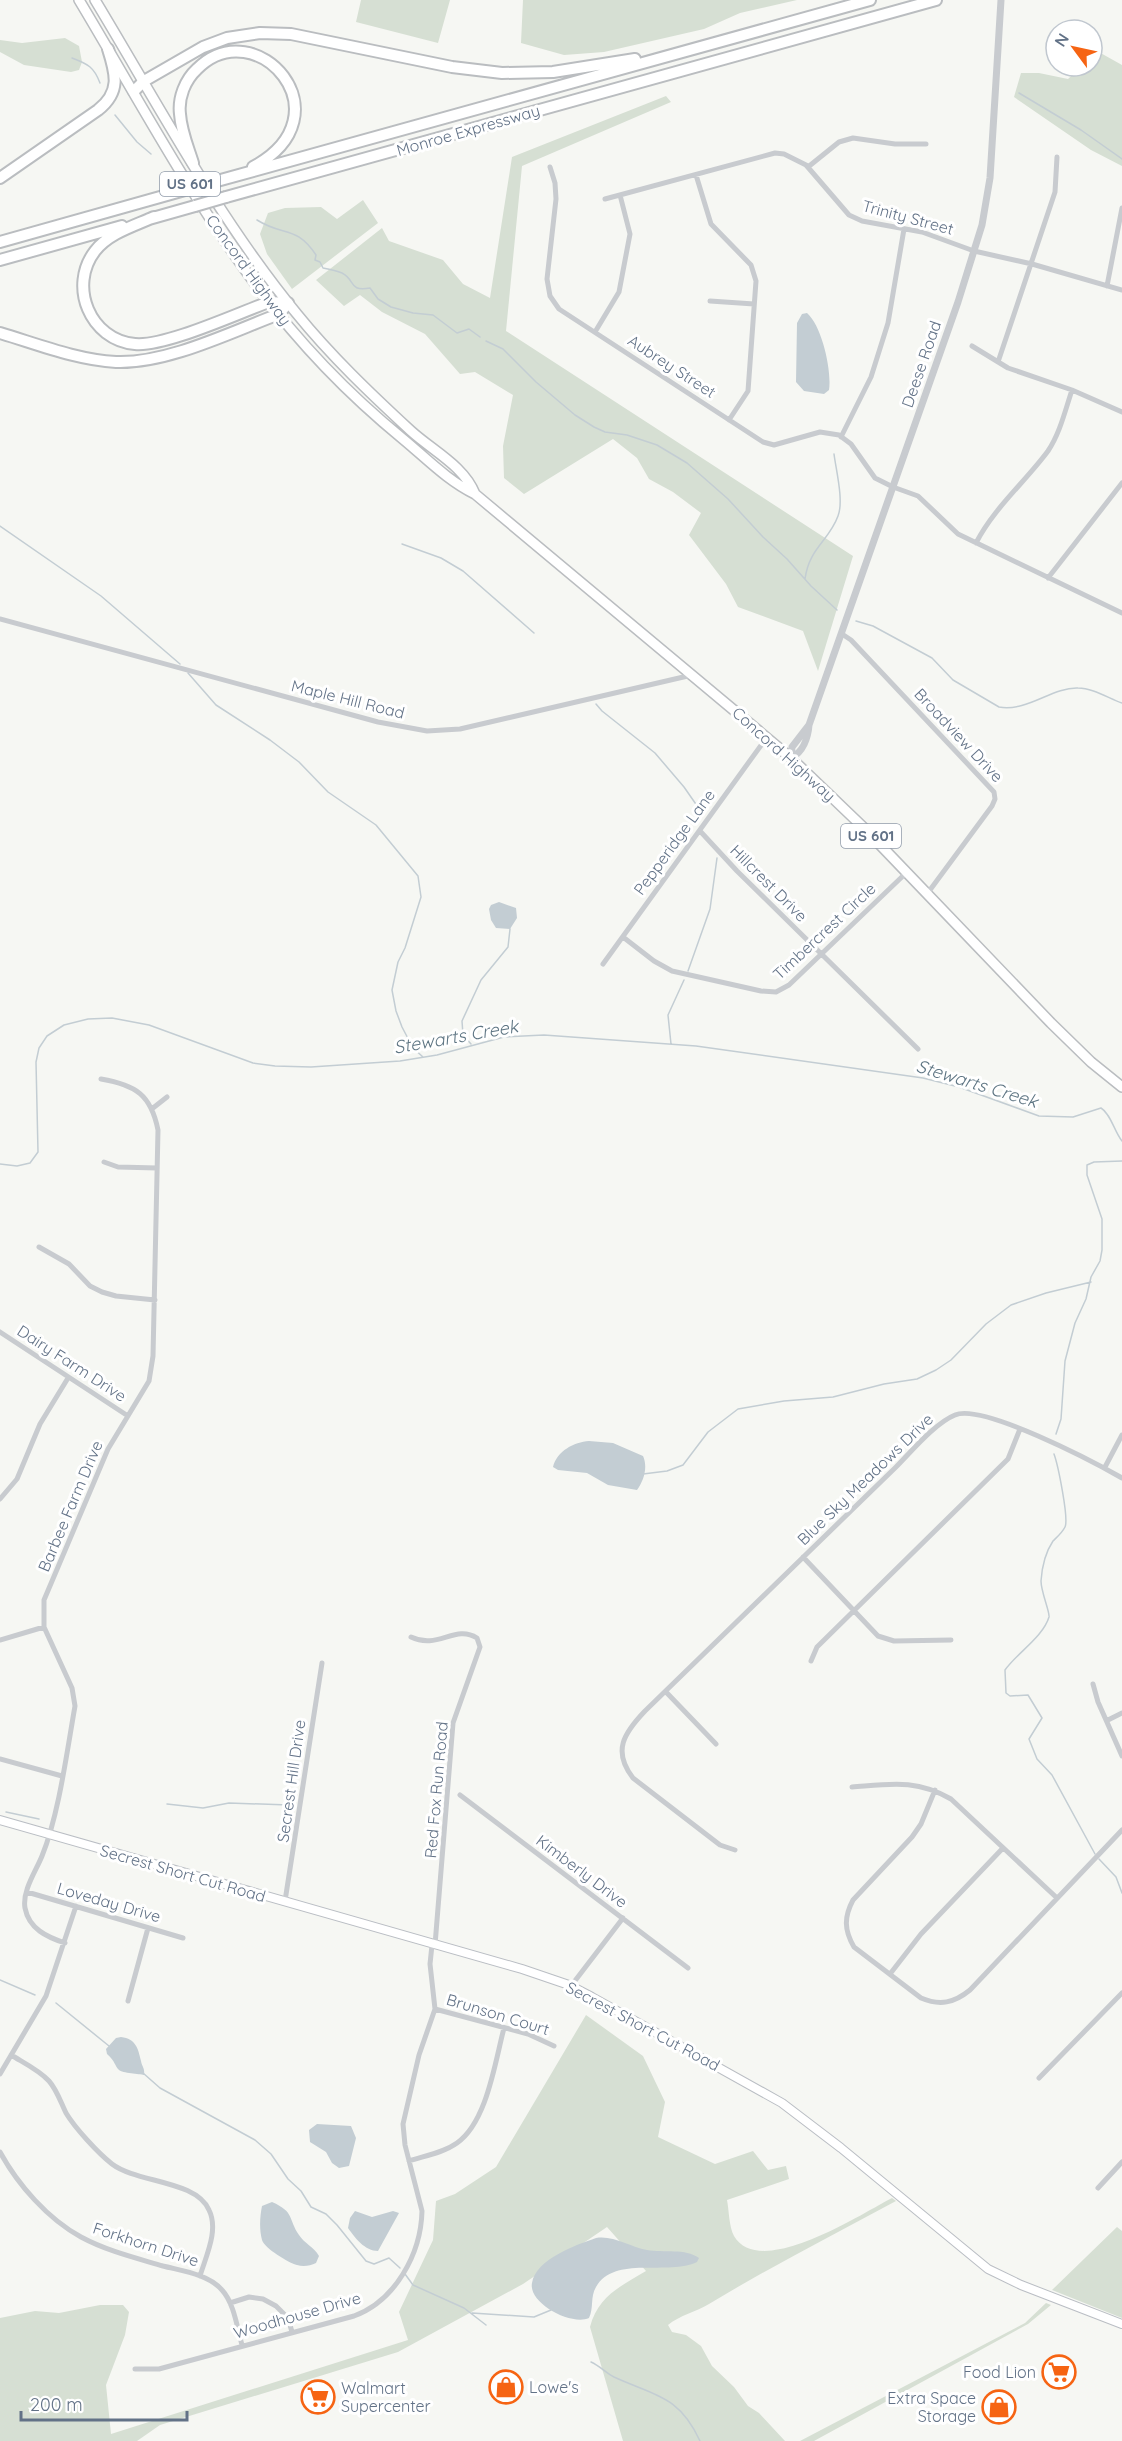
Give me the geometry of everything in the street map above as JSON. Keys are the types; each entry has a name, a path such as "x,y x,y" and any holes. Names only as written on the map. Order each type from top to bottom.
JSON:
{"highway":[{"name":"Concord Highway","path":"79,0 213,222 269,302 317,358 359,400 462,488 475,494 791,758 927,894 1051,1023 1122,1088"},
{"name":"Concord Highway","path":"95,0 238,236 288,303 332,355 414,433 469,479 475,494"},
{"name":"Monroe Expressway","path":"0,242 870,0"},
{"name":"Monroe Expressway","path":"0,260 936,0"},
{"path":"134,91 144,81 203,46 227,38 260,33 291,34 452,68 527,74 594,67 723,41"},
{"path":"0,178 109,100 116,88 116,78 108,49"},
{"path":"193,163 180,114 180,102 186,84 197,68 212,58 236,52 255,55 271,63 285,76 294,100 294,118 288,136 277,151 234,177"},
{"path":"154,217 105,242 96,250 87,267 83,285 85,303 93,320 106,333 129,344 154,343 269,302 288,303"},
{"path":"0,333 85,357 106,361 135,361 177,352 279,314 288,303"}],"main road":[{"name":"Secrest Short Cut Road","path":"0,1820 540,1975 571,1986 782,2103 841,2148 988,2269 1022,2285 1122,2324"}],"street":[{"name":"Deese Road","path":"791,758 799,754 809,733 809,725 974,251 986,210 1001,0"},
{"path":"808,167 839,142 853,138 895,144 926,144"},
{"name":"Trinity Street","path":"605,199 775,153 784,154 808,167 849,215 862,221 922,232 974,251 1032,264 1122,290"},
{"path":"998,362 1055,192 1057,157"},
{"name":"Aubrey Street","path":"550,167 555,183 556,199 547,279 550,296 559,309 762,442 774,445 820,432 841,437"},
{"path":"696,175 711,225 751,265 756,281 748,391 729,420"},
{"path":"595,332 620,292 630,234 620,195"},
{"path":"1107,286 1122,208"},
{"path":"904,229 888,323 871,377 841,437 851,444 875,478 892,488 918,496 958,534 1121,612"},
{"path":"710,301 754,304"},
{"path":"972,346 1008,368 1072,390 1122,412"},
{"path":"976,543 993,517 1048,450 1059,430 1072,390"},
{"path":"1048,578 1122,483"},
{"name":"Maple Hill Road","path":"0,619 378,722 427,731 460,729 693,675"},
{"name":"Broadview Drive","path":"842,634 851,640 994,792 995,799 992,806 927,894"},
{"name":"Pepperidge Lane","path":"603,964 767,737"},
{"name":"Hillcrest Drive","path":"700,831 737,871 918,1050"},
{"name":"Timbercrest Circle","path":"622,937 654,962 672,971 761,991 781,991 906,873"},
{"path":"101,1079 119,1082 132,1088 153,1108 167,1097"},
{"name":"Barbee Farm Drive","path":"27,1892 44,1853 75,1706 74,1695 44,1627 44,1600 93,1480 108,1449 149,1381 152,1371 159,1140 153,1108"},
{"path":"104,1162 118,1167 157,1168"},
{"path":"39,1247 62,1260 90,1286 102,1292 116,1296 155,1299"},
{"name":"Dairy Farm Drive","path":"1,1334 128,1416"},
{"path":"0,1499 17,1479 40,1424 68,1378"},
{"name":"Blue Sky Meadows Drive","path":"735,1850 720,1845 633,1778 626,1769 622,1754 622,1740 630,1727 924,1439 953,1415 964,1412 984,1416 1020,1429 1105,1467 1122,1478"},
{"path":"811,1661 817,1647 1008,1459 1020,1429"},
{"path":"1105,1467 1122,1435"},
{"path":"803,1557 878,1636 894,1641 951,1640"},
{"path":"0,1640 44,1627"},
{"name":"Red Fox Run Road","path":"411,1637 426,1642 465,1634 477,1638 480,1647 453,1723 434,1945"},
{"name":"Secrest Hill Drive","path":"285,1902 322,1664"},
{"path":"1093,1684 1098,1702 1122,1755"},
{"path":"666,1692 716,1744"},
{"path":"1108,1720 1122,1713"},
{"path":"0,1759 62,1776"},
{"path":"852,1787 915,1784 935,1790 951,1799 1057,1898"},
{"path":"935,1790 921,1824 912,1837 853,1900 847,1911 848,1936 854,1947 921,1998 933,2003 959,1999 1122,1830"},
{"name":"Kimberly Drive","path":"460,1795 688,1968"},
{"path":"890,1974 921,1934 1004,1848"},
{"path":"27,1892 25,1907 35,1928 46,1936 65,1943"},
{"name":"Loveday Drive","path":"27,1892 183,1938"},
{"path":"0,2074 46,1996 76,1906"},
{"path":"571,1986 623,1918"},
{"path":"128,2001 148,1928"},
{"name":"Woodhouse Drive","path":"135,2368 159,2369 367,2311 390,2292 399,2280 415,2248 422,2223 422,2211 409,2161 403,2124 419,2055 435,2009 430,1964 434,1945"},
{"path":"1039,2078 1122,1993"},
{"name":"Brunson Court","path":"435,2009 528,2034 554,2046"},
{"path":"409,2161 443,2151 468,2134 482,2105 504,2028"},
{"path":"11,2055 42,2074 51,2083 67,2115 113,2164 129,2173 194,2193 210,2210 213,2231 200,2276"},
{"name":"Forkhorn Drive","path":"0,2152 8,2167 43,2208 80,2237 122,2254 200,2276 220,2288 230,2303 242,2345"},
{"path":"1098,2188 1122,2162"},
{"path":"230,2303 249,2297 263,2299 276,2306 288,2318 292,2332"}],"shaded area":[{"path":"361,0 450,0 438,43 356,22"},
{"path":"523,0 797,0 740,13 704,29 604,52 564,55 521,43"},
{"path":"65,38 79,46 82,62 79,70 71,72 24,65 0,52 0,40 22,43"},
{"path":"1104,55 1122,65 1122,166 1091,150 1014,97 1021,73 1039,73 1044,74 1044,78 1104,78"},
{"path":"666,96 671,102 522,166 506,331 853,556 818,671 803,631 738,607 726,584 689,535 701,513 673,492 649,479 637,458 613,439 524,494 504,478 503,446 513,395 475,372 460,374 425,334 382,312 360,295 344,306 316,280 382,228 389,241 443,260 463,284 490,298 512,157"},
{"path":"363,200 378,223 292,289 267,254 260,234 268,213 285,208 321,207 337,219"},
{"path":"807,313 817,328 827,361 830,382 829,390 824,394 804,391 796,382 797,323 802,314"},
{"path":"499,902 516,908 517,918 510,929 496,928 491,920 489,909 491,905"},
{"path":"589,1441 613,1443 643,1456 644,1473 637,1490 608,1485 587,1473 558,1470 553,1467 558,1456 567,1448"},
{"path":"586,2015 643,2056 665,2102 658,2137 715,2164 753,2151 768,2170 786,2166 789,2179 727,2200 732,2232 747,2248 765,2251 787,2248 835,2229 892,2198 896,2201 668,2325 672,2332 686,2335 701,2346 712,2366 734,2387 748,2406 759,2413 785,2441 623,2441 590,2327 599,2307 612,2293 646,2271 607,2227 523,2284 398,2352 160,2425 137,2441 0,2441 0,2318 35,2311 59,2313 100,2305 123,2305 129,2312 125,2335 106,2385 111,2434 408,2340 399,2312 433,2240 436,2201 455,2194 496,2167"},
{"path":"121,2037 136,2045 144,2075 121,2071 107,2054 106,2049 116,2038"},
{"path":"317,2124 351,2126 356,2138 349,2166 339,2168 332,2163 326,2152 310,2142 309,2130"},
{"path":"272,2202 288,2213 299,2235 317,2253 319,2256 316,2263 304,2266 293,2264 277,2255 264,2243 260,2227 262,2206"},
{"path":"355,2211 372,2217 393,2211 399,2213 378,2251 357,2240 348,2228 350,2218"},
{"path":"1117,2227 1122,2231 1122,2318 1052,2290"},
{"path":"596,2238 615,2240 647,2250 687,2253 699,2258 697,2262 685,2266 628,2269 604,2277 594,2291 589,2318 572,2319 552,2311 537,2298 533,2291 532,2283 535,2274 558,2254"},
{"path":"1046,2303 1051,2305 1028,2324 814,2441 800,2441 1025,2323"}],"waterway":[{"path":"72,58 90,67 100,83"},
{"path":"1019,93 1081,130 1122,159"},
{"path":"115,115 137,142 151,154"},
{"path":"257,220 296,235 309,246 316,255 315,260 320,262 323,268 342,273 355,287 370,288 378,299 391,307 433,315 457,333 469,329 480,337"},
{"path":"486,341 503,349 536,382 575,415 594,427 657,445 687,463 728,499 837,610"},
{"path":"805,579 807,568 815,552 830,532 840,510 834,454"},
{"path":"0,526 101,596 180,664"},
{"path":"402,544 441,558 463,571 534,633"},
{"path":"856,621 873,626 932,658 953,680 999,707 1020,706 1059,691 1078,688 1095,691 1122,703"},
{"path":"188,673 216,705 270,740 299,762 328,792 376,825 418,876 421,897 405,948 398,962 392,990 402,1027 413,1048 423,1057"},
{"path":"596,704 655,753 700,810"},
{"path":"688,971 710,909 717,858"},
{"path":"471,1044 463,1035 462,1021 481,980 508,947 510,929"},
{"path":"671,1044 668,1015 684,980"},
{"name":"Stewarts Creek","path":"0,1164 17,1166 30,1163 38,1152 36,1062 39,1048 47,1036 64,1025 88,1019 112,1018 149,1025 253,1063 275,1066 311,1067 400,1061 437,1055 504,1037 544,1035 696,1046 923,1078 959,1087 1039,1116 1073,1117 1101,1108 1107,1114 1122,1141"},
{"path":"1056,1434 1061,1419 1065,1361 1075,1323 1086,1299 1091,1277 1100,1261 1102,1250 1102,1219 1087,1175 1087,1165 1094,1162 1122,1161"},
{"path":"643,1474 667,1471 683,1465 708,1432 738,1409 784,1401 833,1397 884,1384 917,1379 951,1360 986,1324 1011,1305 1046,1293 1091,1282"},
{"path":"1054,1454 1066,1522 1064,1529 1048,1550 1042,1570 1041,1586 1049,1617 1036,1638 1005,1670 1006,1693 1010,1696 1028,1695 1042,1718 1029,1739 1037,1759 1052,1775 1095,1854"},
{"path":"167,1804 203,1808 229,1803 289,1805"},
{"path":"6,1812 39,1819"},
{"path":"1099,1859 1116,1877 1122,1893"},
{"path":"0,1980 35,1995"},
{"path":"56,2003 109,2046"},
{"path":"143,2073 160,2088 255,2140 271,2154 311,2207 326,2214 366,2261 374,2264 389,2258 400,2268"},
{"path":"405,2274 413,2285 464,2308 486,2325"},
{"path":"472,2313 534,2317 551,2310"},
{"path":"591,2362 614,2377 654,2393 674,2406 692,2426 700,2441"}],"place":[{"name":"Food Lion","path":"1059,2372"},
{"name":"Lowe's","path":"506,2387"},
{"name":"Walmart Supercenter","path":"318,2397"},
{"name":"Extra Space Storage","path":"999,2407"}]}
